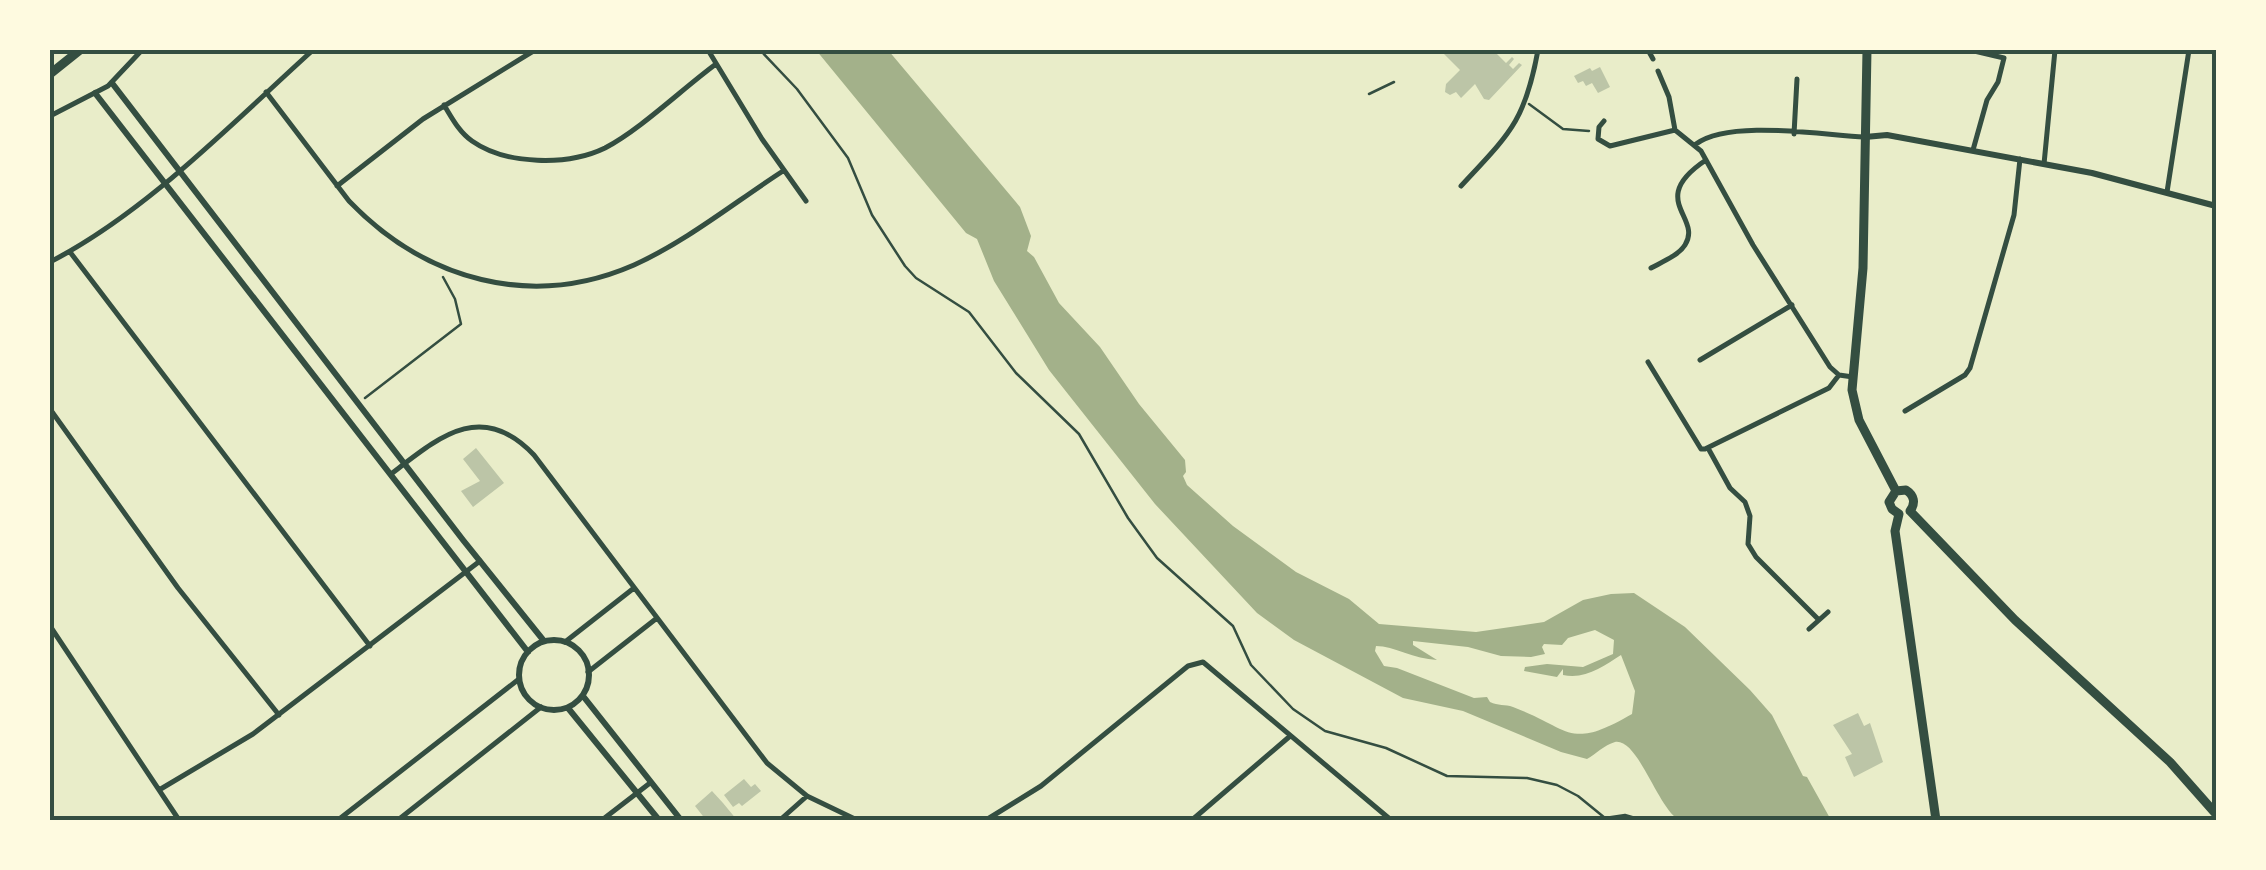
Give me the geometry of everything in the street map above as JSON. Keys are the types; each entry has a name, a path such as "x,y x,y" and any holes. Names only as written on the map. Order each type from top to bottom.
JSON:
{"main road":[{"path":"1867,50 1862,280 1853,377 1860,420 1896,491"},
{"path":"50,74 77,51"},
{"path":"1906,490 1914,503 1910,511 1898,514 1890,506 1890,498 1896,491 1906,490"},
{"path":"1910,511 2015,620 2170,762 2216,814"},
{"path":"1898,514 1895,531 1936,820"}],"street":[{"path":"50,116 112,83 142,50"},
{"path":"50,262 70,252 179,171 313,50"},
{"path":"337,186 444,105 534,50"},
{"path":"708,50 782,170 806,201"},
{"path":"1461,186 1517,123 1528,96 1538,50"},
{"path":"1648,50 1652,59"},
{"path":"1970,50 2004,58 1998,82 1986,100 1973,150"},
{"path":"2044,164 2055,50"},
{"path":"2168,192 2189,50"},
{"path":"444,105 469,139 498,154 527,160 575,156 596,152 615,142 716,64"},
{"path":"1658,71 1669,97 1675,130 1696,144 1830,368 1839,375 1853,377"},
{"path":"2042,72 2053,72"},
{"path":"1794,134 1796,80"},
{"path":"112,83 544,640"},
{"path":"266,92 337,186 380,229 443,269 481,279 544,287 608,275 646,259 782,170"},
{"path":"95,93 528,652"},
{"path":"1604,121 1598,138 1610,146 1675,130"},
{"path":"1696,144 1733,132 1887,136 2044,164 2216,206"},
{"path":"1652,268 1684,248 1688,237 1677,191 1680,180 1706,160"},
{"path":"1906,412 1970,368 2014,214 2020,160"},
{"path":"70,252 370,646"},
{"path":"1700,360 1792,305"},
{"path":"1648,362 1702,448 1829,388 1839,375"},
{"path":"50,409 178,588 279,715"},
{"path":"390,474 436,439 458,429 479,427 511,436 534,455 764,759 807,796 857,820"},
{"path":"1707,448 1730,488 1745,502 1750,516 1748,544 1819,620"},
{"path":"159,790 254,734 480,561"},
{"path":"565,642 634,588"},
{"path":"1809,629 1828,612"},
{"path":"588,672 657,618"},
{"path":"50,626 178,820"},
{"path":"544,640 565,642 579,651 588,672 582,696 568,708 541,707 526,695 519,679 528,652 544,640"},
{"path":"986,820 1000,817 1042,786 1197,662 1208,664 1387,819"},
{"path":"338,820 519,679"},
{"path":"582,696 682,820"},
{"path":"398,820 541,707"},
{"path":"568,708 659,820"},
{"path":"1192,820 1289,737"},
{"path":"602,820 650,783"},
{"path":"780,820 807,796"}],"path":[{"path":"760,50 796,89 848,158 872,215 905,266 916,278 969,312 1016,373 1079,434 1128,518 1157,558 1234,626 1252,665 1293,709 1325,730 1386,748 1447,776 1545,781 1578,796 1605,818 1625,814 1642,820"},
{"path":"1369,94 1394,82"},
{"path":"1529,104 1562,128 1589,132"},
{"path":"364,399 461,324 455,298 442,276"}],"shaded area":[{"path":"816,50 888,50 1020,207 1031,236 1027,251 1059,303 1100,347 1139,404 1185,460 1183,476 1187,485 1233,526 1296,572 1349,599 1379,624 1476,632 1544,622 1583,600 1634,593 1685,627 1772,715 1831,820 1700,820 1698,816 1679,820 1663,802 1640,761 1623,744 1611,743 1587,759 1561,752 1463,711 1403,698 1294,640 1257,613 1155,504 1049,370 994,281 977,239 966,233","holes":["1595,630 1614,640 1613,654 1583,667 1525,667 1524,671 1557,677 1563,669 1563,675 1579,676 1621,655 1635,691 1632,714 1582,734 1490,702 1487,697 1474,698 1384,666 1375,651 1376,646 1383,647 1437,660 1413,645 1413,641 1468,647 1501,656 1531,657 1545,654 1544,644 1562,645 1568,638"]}],"building":[{"path":"1440,50 1493,50 1506,63 1512,57 1509,65 1513,69 1519,63 1522,65 1489,100 1484,99 1475,84 1461,98 1456,92 1445,92 1446,84 1460,70"},
{"path":"1600,67 1610,87 1598,93 1592,83 1578,83 1574,76 1590,68 1592,71"},
{"path":"476,448 504,483 473,507 461,491 480,481 463,459"},
{"path":"1858,713 1864,726 1870,723 1883,762 1854,777 1845,757 1852,754 1833,725"},
{"path":"744,779 761,791 742,806 739,803 733,807 724,795"},
{"path":"712,791 737,820 706,820 695,806"}]}
